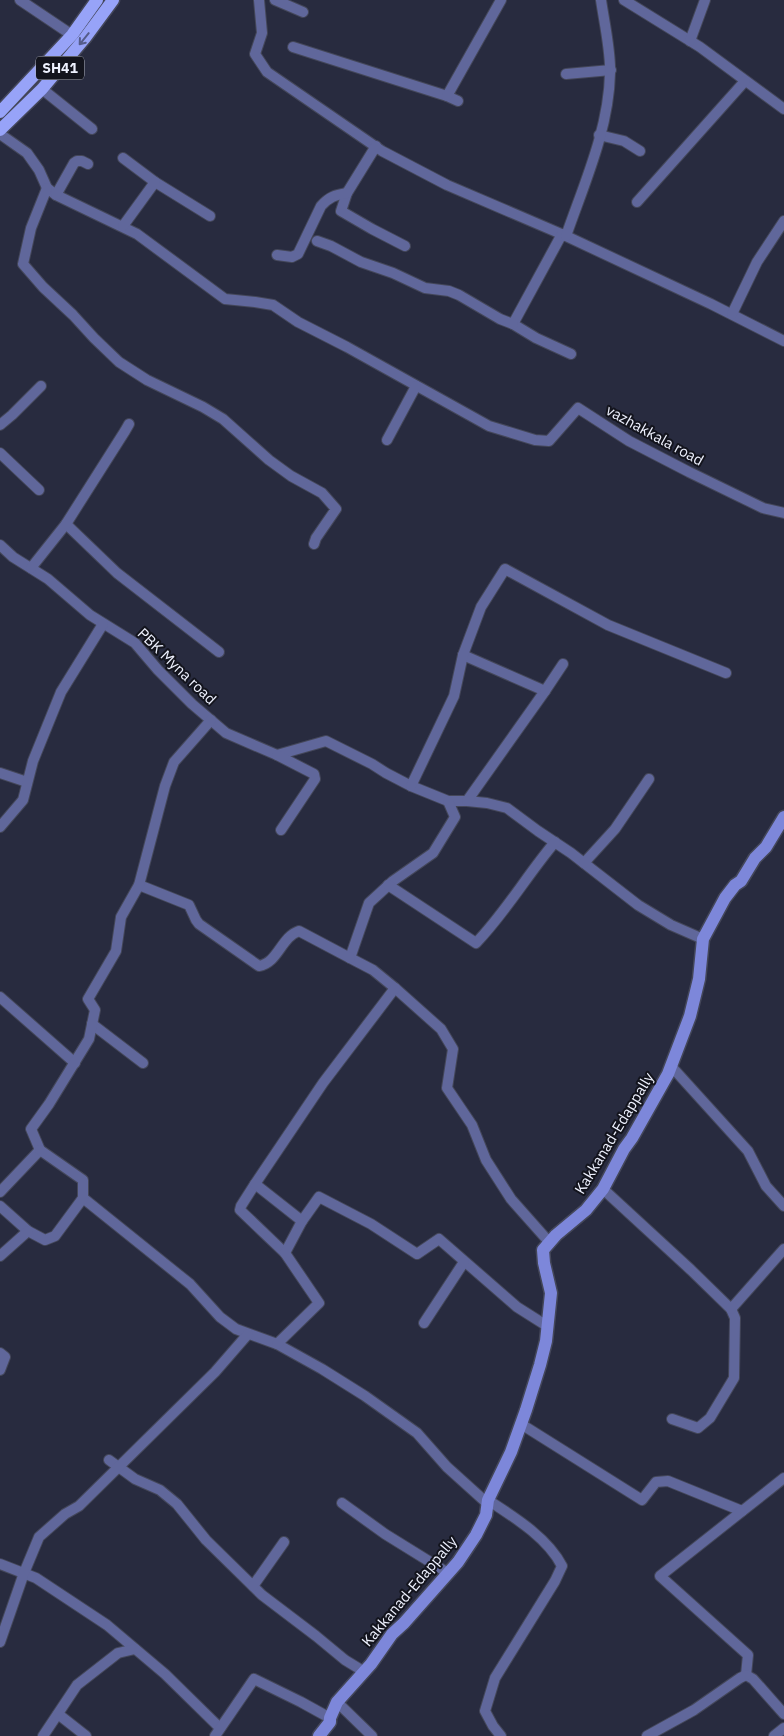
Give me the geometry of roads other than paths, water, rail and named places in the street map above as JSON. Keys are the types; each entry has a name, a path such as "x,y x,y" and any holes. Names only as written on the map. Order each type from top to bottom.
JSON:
{"main road":[{"path":"0,112 72,35 97,0"},
{"name":"SH41","path":"0,130 42,89 85,38 113,0"}],"street":[{"path":"20,0 72,35"},
{"path":"259,0 262,32 255,54 267,72 376,146 447,185 564,235 732,314 784,341"},
{"path":"275,0 303,12"},
{"path":"447,96 501,0"},
{"path":"514,324 564,235 599,135 608,99 611,70 601,0"},
{"path":"624,0 690,41 784,109"},
{"path":"690,41 705,0"},
{"path":"292,46 458,101"},
{"path":"566,74 611,70"},
{"path":"637,202 745,81"},
{"path":"42,89 92,129"},
{"path":"0,134 27,152 39,170 47,188 31,228 23,264 43,287 74,315 119,362 147,380 203,407 223,419 269,460 291,476 322,493 336,510 316,538 314,544"},
{"path":"599,135 624,141 640,151"},
{"path":"376,146 347,193 341,211 405,246"},
{"path":"123,158 155,182 210,216"},
{"path":"56,196 74,163 82,161 88,164"},
{"path":"123,226 155,182"},
{"name":"vazhakkala road","path":"47,188 56,196 137,234 225,299 273,305 298,322 490,426 534,440 548,441 578,408 629,441 680,468 764,508 784,512"},
{"path":"277,255 292,257 298,254 321,206 334,195 347,193"},
{"path":"732,314 757,262 783,224"},
{"path":"317,240 361,262 393,273 425,288 448,290 459,294 536,338 571,354"},
{"path":"0,425 12,416 40,386"},
{"path":"387,440 416,386"},
{"path":"30,568 66,524 125,432 128,424"},
{"path":"0,454 39,490"},
{"path":"66,524 117,573 219,652"},
{"name":"PBK Myna road","path":"0,545 13,557 48,580 90,616 135,643 158,670 226,733 277,755 314,774 315,779 281,830"},
{"path":"411,786 454,696 463,655 481,607 505,569 608,625 726,673"},
{"path":"0,827 23,800 33,761 61,692 103,624"},
{"path":"463,655 545,691"},
{"path":"467,801 563,664"},
{"path":"0,1206 28,1231 45,1240 54,1236 83,1198 83,1180 40,1150 31,1129 49,1104 89,1039 95,1010 88,999 116,951 120,917 139,885 174,762 211,720"},
{"path":"277,755 326,742 372,764 411,786 448,802 488,803 507,808 638,904 671,925 703,940"},
{"path":"0,773 27,782"},
{"path":"584,864 615,829 649,779"},
{"path":"350,958 369,903 388,885 433,852 455,817 448,802"},
{"name":"Kakkanad-Edappally","path":"319,1736 330,1722 337,1702 363,1670 371,1664 392,1634 458,1562 476,1535 486,1515 488,1502 511,1452 546,1342 551,1293 544,1263 544,1250 556,1235 586,1210 603,1189 624,1148 632,1138 671,1066 690,1016 699,979 703,940 726,898 735,885 741,881 755,858 766,847 784,817"},
{"path":"388,885 476,943 493,925 555,842"},
{"path":"139,885 189,904 199,924 259,966 269,963 292,934 299,931 374,970 395,988 441,1029 453,1048 447,1088 472,1124 486,1160 510,1199 550,1243"},
{"path":"277,1344 319,1303 285,1253 240,1210 255,1184 323,1084 395,988"},
{"path":"0,997 75,1063"},
{"path":"92,1024 143,1063"},
{"path":"671,1066 748,1151 766,1186 784,1206"},
{"path":"0,1192 40,1150"},
{"path":"255,1184 302,1221"},
{"path":"603,1189 731,1309 734,1318 734,1378 710,1418 698,1428 672,1419"},
{"path":"285,1253 302,1221 319,1197 371,1224 417,1254 439,1239 517,1307 547,1326"},
{"path":"83,1198 190,1284 236,1329 277,1344 365,1396 417,1433 447,1467 488,1502 521,1522 556,1555 562,1566 555,1581 495,1678 485,1711 501,1736"},
{"path":"0,1256 28,1231"},
{"path":"731,1309 784,1249"},
{"path":"424,1323 464,1262"},
{"path":"0,1642 24,1573 39,1537 65,1514 79,1506 214,1372 248,1334"},
{"path":"0,1353 5,1357 0,1370"},
{"path":"520,1424 642,1500 656,1482 668,1481 742,1511"},
{"path":"110,1460 135,1479 160,1490 177,1504 206,1540 262,1596 316,1636 344,1660 363,1670"},
{"path":"746,1675 748,1655 660,1576 784,1478"},
{"path":"342,1503 385,1534 448,1573"},
{"path":"253,1586 284,1542"},
{"path":"0,1564 36,1578 99,1620 165,1674 218,1732 254,1679 330,1718"},
{"path":"43,1736 77,1685 118,1653 136,1649"},
{"path":"746,1675 753,1679 784,1714"},
{"path":"647,1736 694,1710 746,1675"},
{"path":"337,1702 372,1736"},
{"path":"58,1714 86,1736"},
{"path":"774,1736 784,1728"}]}
